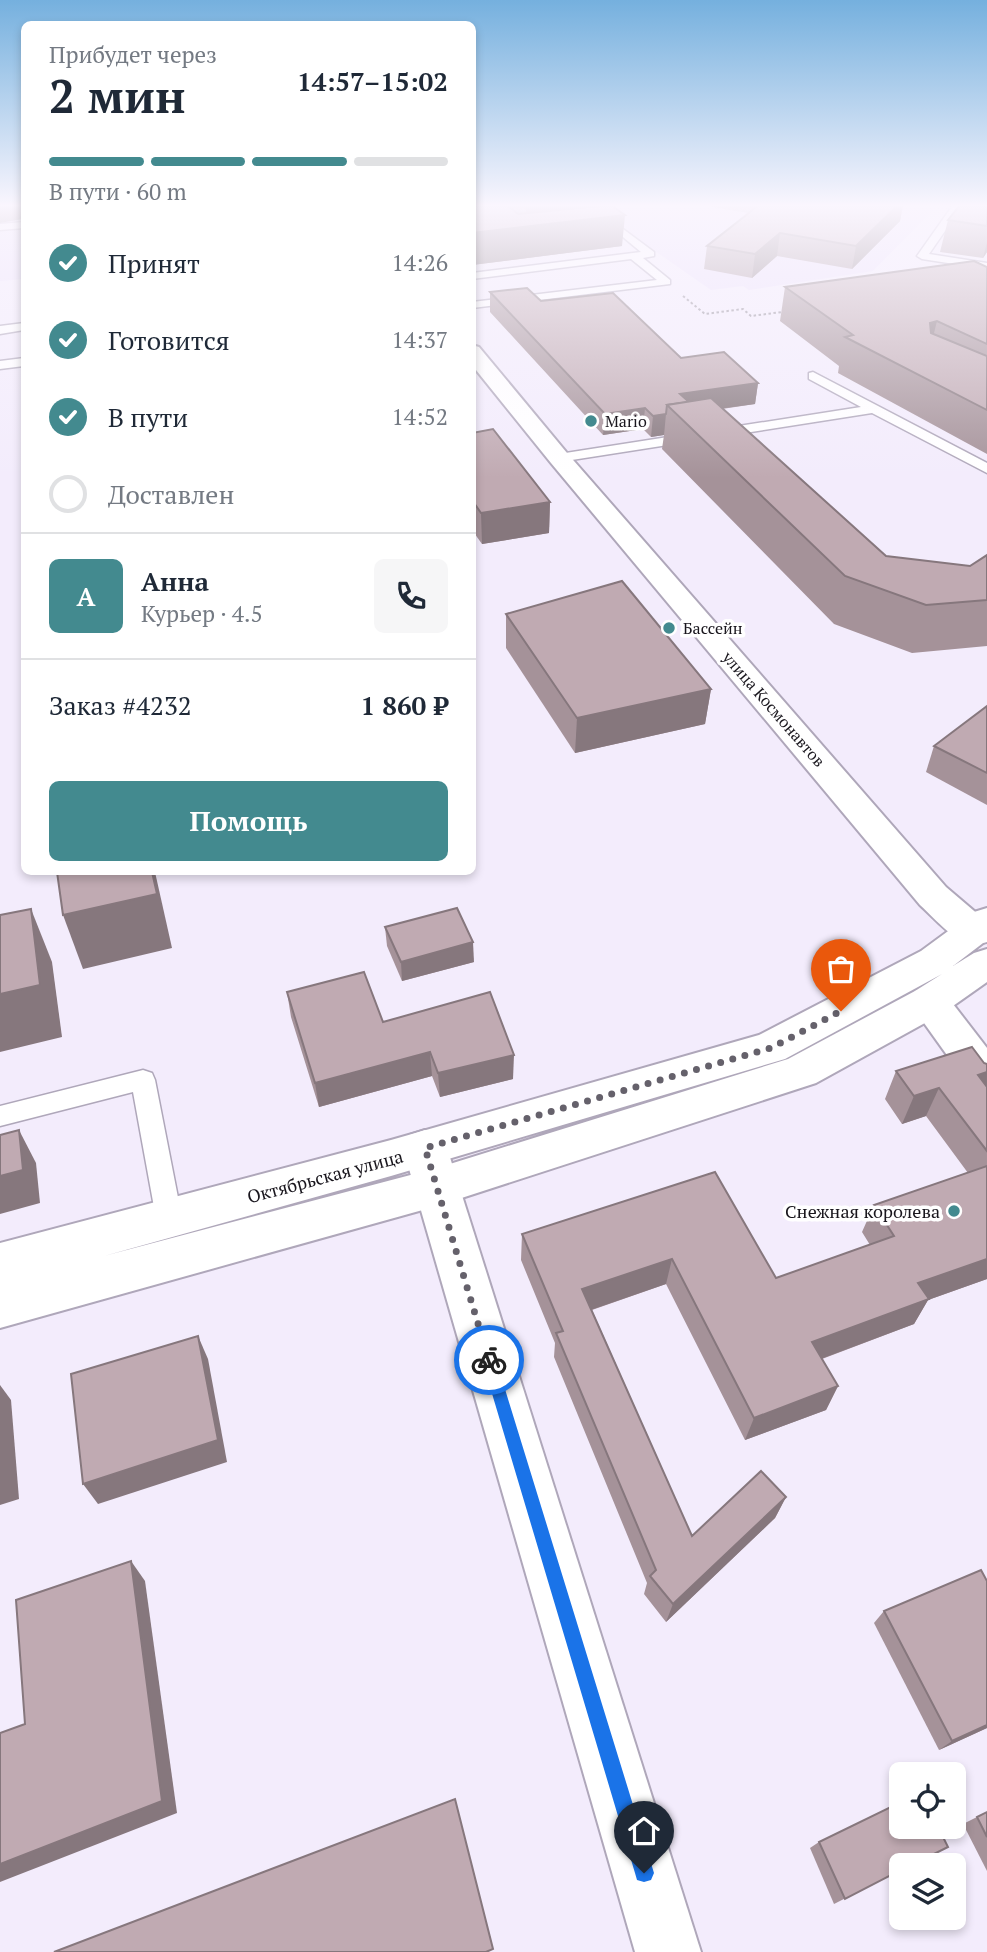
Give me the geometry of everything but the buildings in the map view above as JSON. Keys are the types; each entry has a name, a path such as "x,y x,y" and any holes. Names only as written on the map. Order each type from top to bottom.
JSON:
{"street":[{"name":"улица Космонавтов","path":"476,356 559,458 933,896 983,939"},
{"name":"Октябрьская улица","path":"0,1264 169,1218 431,1167 801,1071 929,1002 983,939"},
{"name":"Октябрьская улица","path":"0,1306 431,1167 771,1048 934,961 983,939"},
{"path":"929,1002 987,1078"},
{"path":"431,1167 668,1952"}],"lane":[{"path":"476,305 547,296"},
{"path":"0,330 21,327"},
{"path":"0,365 21,362"},
{"path":"813,376 987,469"},
{"path":"559,458 727,437 873,409"},
{"path":"0,1115 143,1080 169,1218"}],"path":[{"path":"683,296 705,314 743,309 751,316 782,312"}],"way so far":[{"path":"489,1360 425,1148 771,1048 841,1011"}],"place":[{"name":"Mario","path":"591,421"},
{"name":"Бассейн","path":"669,628"},
{"name":"Снежная королева","path":"954,1211"}],"route":[{"path":"489,1360 644,1873"}]}
